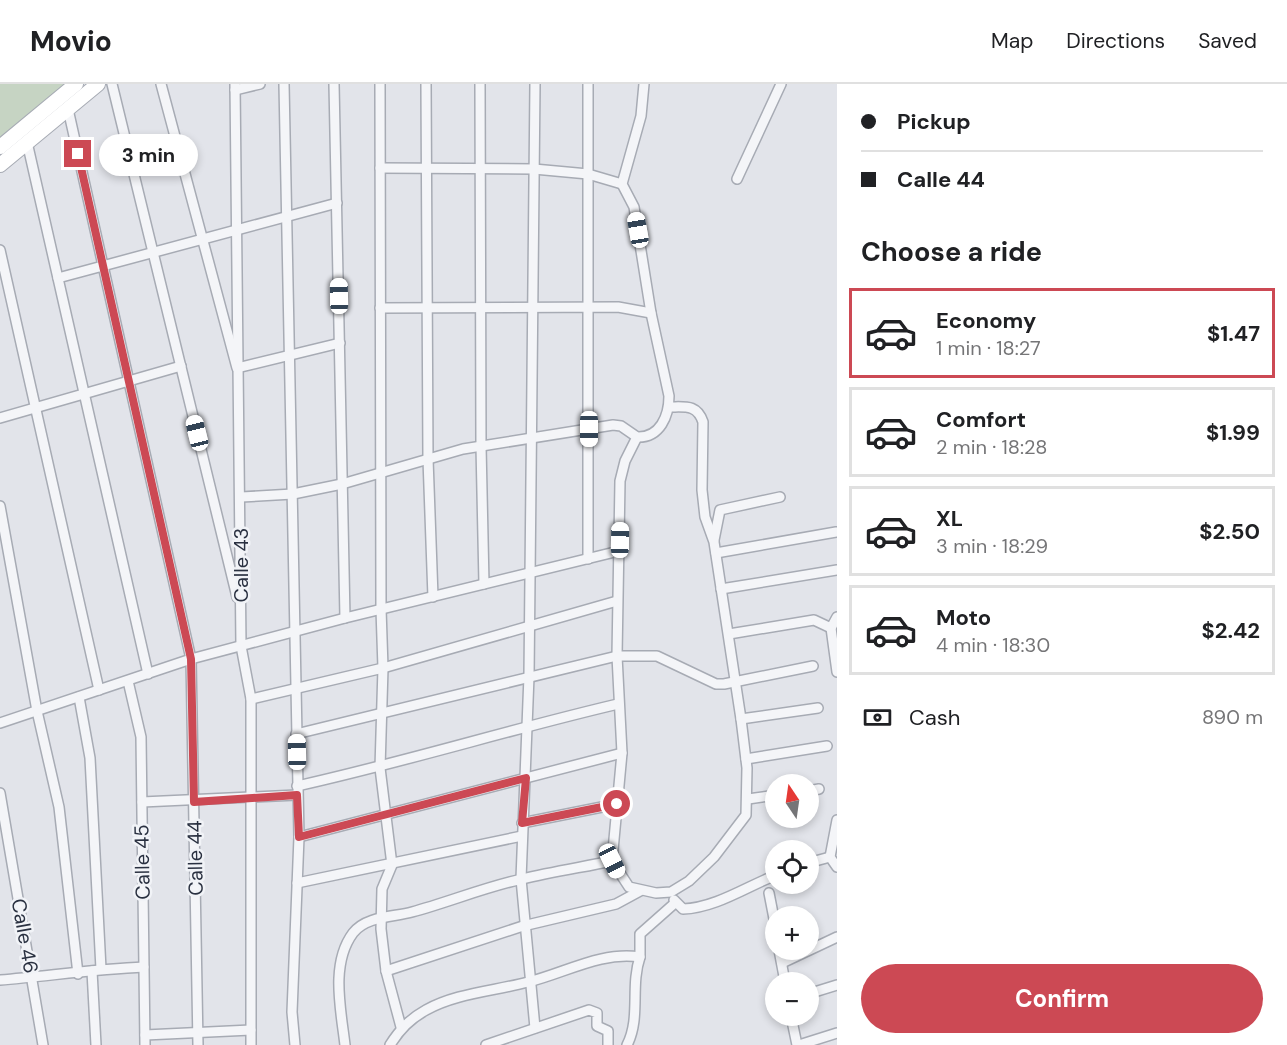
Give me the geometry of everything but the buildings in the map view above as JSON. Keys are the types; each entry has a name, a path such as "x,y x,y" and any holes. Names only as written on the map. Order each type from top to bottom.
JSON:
{"street":[{"path":"0,147 76,84"},
{"path":"0,165 98,84"},
{"path":"112,84 241,612"},
{"path":"161,84 237,368 340,343"},
{"path":"235,87 260,84"},
{"path":"284,84 299,837 292,1012 295,1045"},
{"path":"334,84 345,618"},
{"path":"380,84 380,473 383,668 380,768 392,865 382,889 381,918 386,971 401,1027"},
{"path":"426,84 428,459 433,597"},
{"path":"480,84 481,446 484,584"},
{"path":"534,1028 523,926 521,879 529,676 535,84"},
{"path":"588,84 590,309 588,559"},
{"path":"241,497 293,495 481,446 589,429 621,426 637,437 654,434 663,423 669,407 669,396 651,313 634,207 622,184 641,116 644,84"},
{"path":"737,179 780,84"},
{"name":"Calle 43","path":"235,87 241,646 251,699 251,1045"},
{"name":"Calle 44","path":"68,109 191,659 198,1045"},
{"path":"38,114 48,125"},
{"path":"27,142 148,674"},
{"path":"380,168 534,169 588,174 622,184"},
{"path":"58,278 337,203"},
{"path":"0,250 99,690"},
{"path":"380,308 590,309 618,307 651,313"},
{"path":"0,418 181,366"},
{"path":"637,437 625,461 620,481 617,656 622,753 612,861 629,887 640,891 671,892 689,881 714,857 746,815 748,800 746,759 729,634 714,542 705,517 702,490 703,422 700,412 694,407 669,407"},
{"path":"714,542 720,510 780,497"},
{"path":"0,506 4,558 59,807 78,974"},
{"path":"716,553 836,532"},
{"path":"0,723 191,659 345,618 619,551"},
{"path":"721,589 837,570"},
{"path":"251,699 383,668 617,601"},
{"path":"828,626 837,617"},
{"path":"729,634 814,620 828,626"},
{"path":"828,626 837,672"},
{"path":"296,734 617,656 657,656 716,684 736,684 813,666"},
{"name":"Calle 45","path":"128,681 141,737 145,1040"},
{"path":"79,697 90,758 96,1045"},
{"path":"142,802 194,802 250,798 297,791 527,725 618,704"},
{"path":"741,719 818,708"},
{"path":"746,759 827,746"},
{"path":"299,837 622,753"},
{"name":"Calle 46","path":"0,792 44,1045"},
{"path":"748,800 765,797"},
{"path":"522,823 617,804"},
{"path":"837,820 830,857 837,867"},
{"path":"297,883 392,865 522,836"},
{"path":"819,860 830,857"},
{"path":"345,1045 338,992 342,956 355,931 381,918 410,913 521,879 612,861"},
{"path":"671,892 675,903 683,909 710,904 765,880"},
{"path":"386,971 523,926 616,904 640,891"},
{"path":"627,1045 635,1017 633,982 639,957 640,934 675,903"},
{"path":"782,963 837,937"},
{"path":"390,1045 401,1027 427,1009 460,997 529,982 606,957 639,957"},
{"path":"781,960 783,972"},
{"path":"0,980 144,967"},
{"path":"819,991 837,986"},
{"path":"486,1045 505,1042 534,1028 594,1010 599,1017 597,1026 608,1031 608,1045"},
{"path":"793,1026 798,1045 837,1033"},
{"path":"145,1040 198,1032 251,1030"}],"green space":[{"path":"0,84 67,84 0,140"}],"route":[{"path":"78,154 191,659 194,802 297,795 299,837 526,778 522,823 617,804"}]}
